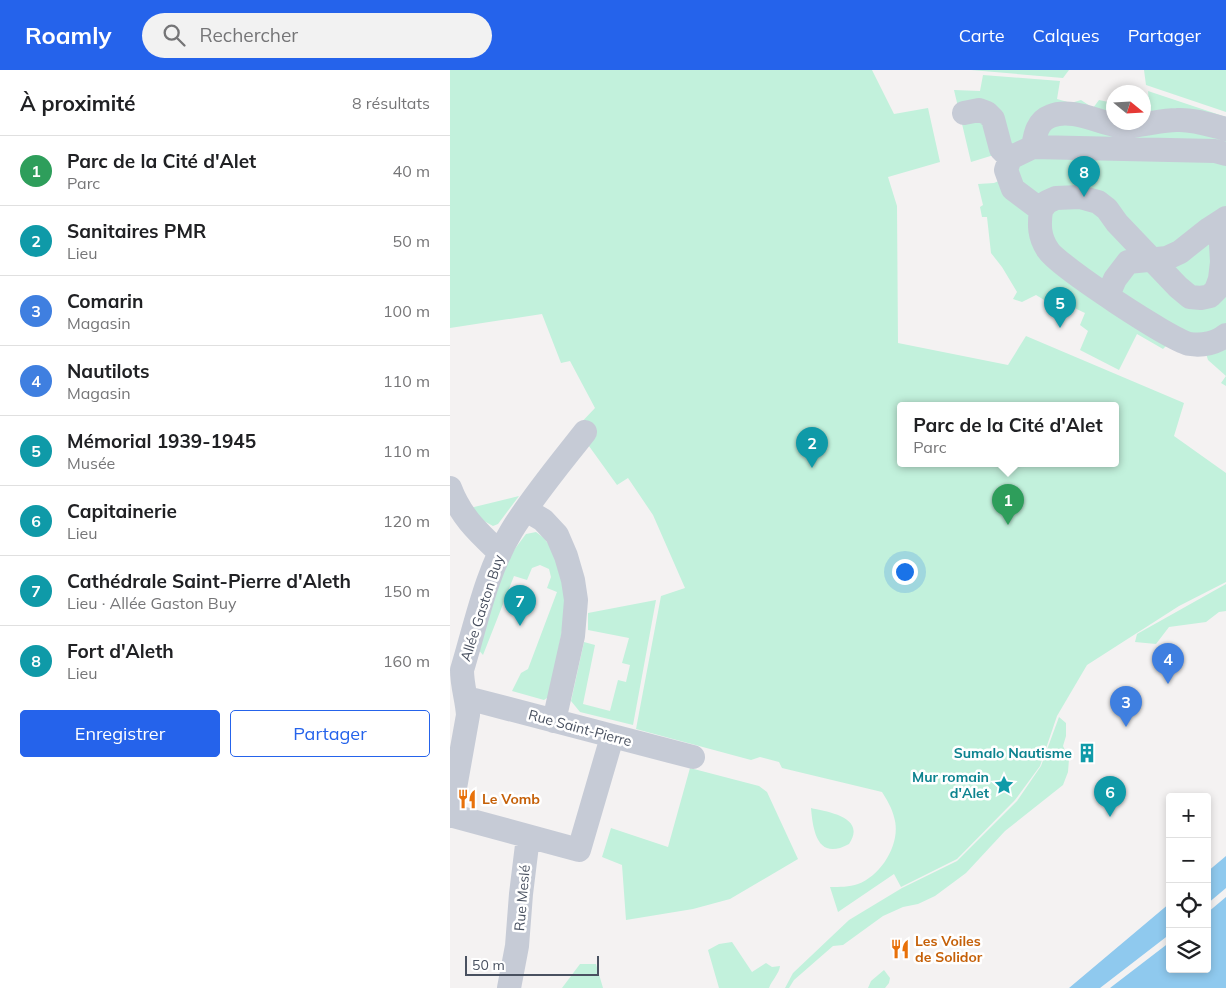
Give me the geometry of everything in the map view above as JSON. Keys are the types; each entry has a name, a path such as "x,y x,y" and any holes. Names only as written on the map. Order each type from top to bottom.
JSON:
{"street":[{"path":"964,113 979,110 987,113 993,119 1001,149 1010,158"},
{"path":"1033,147 1036,133 1042,120 1052,115 1070,114 1117,125 1142,126 1176,120 1195,121 1226,129"},
{"path":"1041,210 1012,189 1006,170 1010,158 1033,147 1215,151 1226,154"},
{"path":"1226,218 1221,244 1222,262 1220,278 1216,290 1210,296 1201,298 1190,296 1178,287 1117,223 1107,209 1091,199 1080,197 1056,198 1047,202 1041,210 1039,222 1041,235 1048,251 1071,271 1170,335 1190,344 1220,341 1226,335"},
{"path":"1108,295 1115,279 1128,262 1167,258 1180,252 1226,218"},
{"name":"Allée Gaston Buy","path":"450,816 458,732 468,715 461,692 462,670 487,587 500,553 512,530 584,432"},
{"path":"450,488 455,502 470,525 500,553"},
{"path":"526,510 543,520 557,535 566,556 573,580 576,600 573,636 554,721"},
{"name":"Rue Saint-Pierre","path":"461,692 554,721 694,758"},
{"path":"450,816 579,850 612,737"},
{"name":"Rue Meslé","path":"509,988 518,946 521,894 528,837"}],"green space":[{"path":"450,70 872,70 894,114 928,108 940,162 888,177 897,206 898,343 1008,365 1026,336 1184,403 1174,436 1226,473 1226,582 1179,606 1087,665 1057,716 1040,766 1015,800 957,859 901,887 894,874 838,912 830,887 851,886 867,880 882,865 892,847 896,827 891,807 882,792 782,768 779,762 760,757 751,760 636,729 661,596 685,588 653,515 628,478 617,485 576,428 595,408 570,361 561,363 542,314 450,328"},
{"path":"971,70 1069,70 1063,78"},
{"path":"1144,70 1226,70 1226,112 1151,87 1151,85 1146,85"},
{"path":"983,75 1060,81 1057,99 1071,103 1081,100 1093,108 1099,100 1106,102 1106,130 1151,130 1151,92 1226,117 1226,376 1208,360 1201,338 1171,341 1163,349 1137,334 1119,370 1080,350 1088,331 1080,325 1085,313 1070,306 1065,309 1036,295 1022,302 1013,299 1017,292 991,253 987,217 982,217 980,207 983,205 978,184 994,183 1013,175 1010,150 971,162 954,90 980,91"},
{"path":"1226,376 1226,386 1221,383"},
{"path":"519,496 498,524 493,526 484,521 470,508"},
{"path":"536,532 544,538 552,549 560,569 566,608 550,696 544,700 512,691 521,673 528,669 557,592 547,588 551,577 549,569 540,565 532,568 527,580 514,576 483,655 476,647 505,562 526,534"},
{"path":"1226,584 1226,611 1219,612 1206,622 1169,627 1156,644 1135,642 1137,634"},
{"path":"656,600 633,725 580,712 571,701 584,642 595,645 583,704 610,711 618,680 626,682 630,665 622,663 629,638 588,630 588,613"},
{"path":"1059,717 1066,723 1066,736 1063,746 1069,759 1068,772 1063,785 1005,831 966,873 935,896 883,916 843,945 833,946 794,980 789,988 785,988 793,973 849,920 902,888 957,861 1017,801 1041,766"},
{"path":"690,768 759,786 767,792 798,859 730,899 693,909 626,920 622,865 602,857 611,828 668,847"},
{"path":"811,808 835,814 849,822 853,828 853,835 849,844 830,849 824,846 819,841 813,826"},
{"path":"732,942 752,972 766,963 772,967 780,966 769,988 719,988 708,950 719,944"},
{"path":"580,964 596,964 603,988 562,988"},
{"path":"884,970 890,978 885,988 868,988 871,981"}],"water":[{"path":"1226,856 1226,988 1069,988 1166,906 1166,973 1211,973 1211,869"}],"pier":[{"path":"1226,888 1226,897 1211,910 1211,901"},
{"path":"1166,937 1166,945 1110,988 1100,988"}],"place":[{"name":"Fort d'Aleth","path":"1084,197"},
{"name":"Mémorial 1939-1945","path":"1060,328"},
{"name":"Sanitaires PMR","path":"812,468"},
{"name":"Parc de la Cité d'Alet","path":"1008,525"},
{"name":"Cathédrale Saint-Pierre d'Aleth","path":"520,626"},
{"name":"Nautilots","path":"1168,684"},
{"name":"Comarin","path":"1126,727"},
{"name":"Sumalo Nautisme","path":"1087,753"},
{"name":"Mur romain d'Alet","path":"1004,785"},
{"name":"Le Vomb","path":"467,799"},
{"name":"Capitainerie","path":"1110,817"},
{"name":"Les Voiles de Solidor","path":"900,949"}]}
